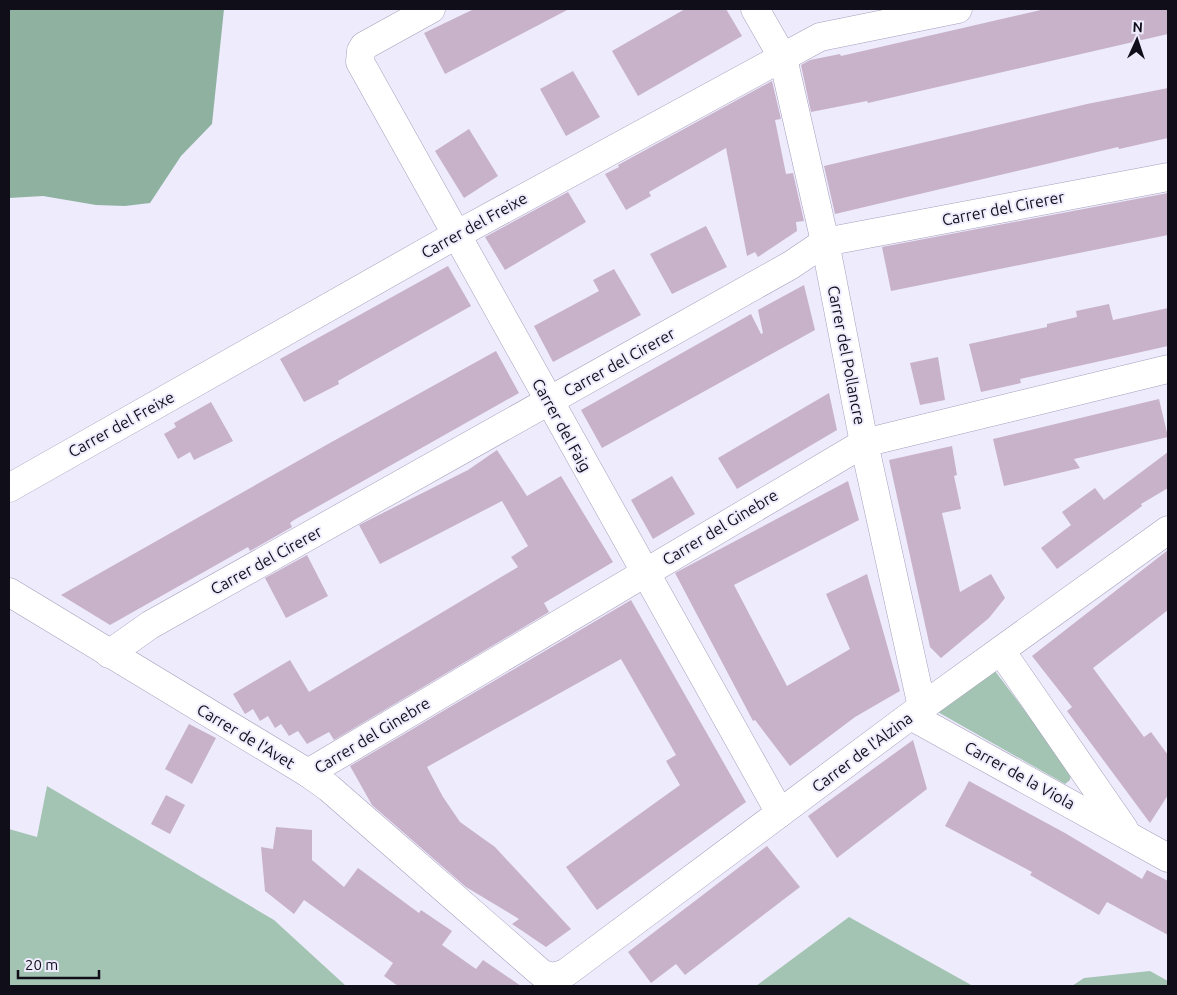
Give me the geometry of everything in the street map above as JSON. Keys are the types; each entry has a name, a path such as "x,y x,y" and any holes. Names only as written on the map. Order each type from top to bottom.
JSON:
{"street":[{"name":"Carrer del Faig","path":"431,9 364,46 361,51 360,62 644,573 780,813"},
{"name":"Carrer del Pollancre","path":"755,9 783,58 824,242 917,712"},
{"name":"Carrer del Freixe","path":"9,488 456,235 820,37 958,9"},
{"name":"Carrer del Cirerer","path":"109,654 150,625 791,265 824,242 1168,178"},
{"name":"Carrer del Ginebre","path":"308,773 864,442 1168,369"},
{"name":"Carrer de l'Alzina","path":"558,976 578,964 917,712 1168,530"},
{"name":"Carrer de l'Avet","path":"9,592 308,773 329,788 541,973 550,977 558,976"},
{"name":"Carrer de la Viola","path":"1001,651 1128,835"},
{"name":"Carrer de la Viola","path":"917,712 1168,858"}],"green space":[{"path":"9,9 224,9 212,124 181,156 150,203 125,206 96,205 43,196 9,198"},
{"path":"995,671 1071,772 1070,780 1065,784 936,711"},
{"path":"47,786 274,920 346,986 9,986 9,829 37,837"},
{"path":"849,917 973,986 756,986"},
{"path":"1150,971 1168,981 1168,986 1072,986 1084,978"}],"building":[{"path":"474,9 569,9 445,74 424,33"},
{"path":"685,9 726,9 742,36 638,96 612,51"},
{"path":"1045,9 1168,9 1168,34 868,103 867,101 811,112 801,65 810,60 840,54 841,56"},
{"path":"573,71 600,117 566,136 540,89"},
{"path":"772,81 781,119 775,120 786,174 793,173 804,221 796,222 797,231 758,257 755,252 747,256 726,148 649,192 651,196 626,210 605,174 619,167 618,165"},
{"path":"1168,88 1168,138 1119,149 1118,147 835,214 824,166 1087,104"},
{"path":"469,129 498,176 464,198 435,151"},
{"path":"568,192 586,222 505,270 485,237"},
{"path":"1168,193 1168,235 891,291 882,247"},
{"path":"706,226 727,267 672,294 650,254"},
{"path":"448,266 471,306 338,381 339,384 304,402 280,359"},
{"path":"614,269 641,315 553,362 534,326 599,291 593,280"},
{"path":"804,285 815,330 602,448 581,410 751,314 761,334 763,333 758,310"},
{"path":"1109,304 1113,320 1168,308 1168,346 1020,379 1021,383 981,392 969,344 1047,327 1047,324 1077,317 1076,311"},
{"path":"496,351 519,393 294,520 290,523 292,527 250,551 248,547 110,625 61,595 328,444"},
{"path":"938,357 945,400 920,405 910,363"},
{"path":"829,393 837,430 737,489 718,458"},
{"path":"1159,399 1168,437 1074,459 1080,468 1004,486 993,439"},
{"path":"211,402 233,441 194,460 190,452 178,459 164,434 176,427 174,423"},
{"path":"952,446 957,475 954,476 961,509 942,513 960,592 991,574 1005,598 989,618 941,658 930,647 889,460"},
{"path":"497,450 527,496 561,476 613,562 544,603 549,612 334,740 329,732 307,744 298,731 289,736 281,724 275,728 268,716 260,721 253,709 245,714 233,694 290,660 309,692 518,567 511,557 528,546 502,501 380,564 359,525 468,470"},
{"path":"1168,452 1168,488 1141,504 1142,506 1057,569 1041,548 1071,525 1062,512 1095,488 1104,500"},
{"path":"672,476 695,514 653,539 631,500"},
{"path":"848,481 859,520 734,585 787,686 850,649 826,594 867,574 900,691 855,717 790,766 755,720 753,721 675,573"},
{"path":"1168,550 1168,610 1093,668 1144,737 1151,732 1168,755 1168,795 1150,823 1067,711 1072,707 1032,656"},
{"path":"307,555 328,596 286,618 265,578"},
{"path":"631,600 746,802 597,910 566,867 680,785 666,761 676,755 621,659 427,767 443,797 460,822 495,847 571,929 546,947 512,924 519,919 466,887 372,805 350,766"},
{"path":"189,724 216,738 192,784 165,769"},
{"path":"913,740 927,789 837,858 808,816"},
{"path":"969,781 1065,833 1142,879 1147,870 1168,881 1168,935 1107,902 1099,915 1030,875 1032,872 945,826"},
{"path":"166,795 185,805 170,834 151,824"},
{"path":"276,827 312,830 312,860 344,887 358,868 419,913 421,910 452,931 442,945 476,969 483,960 521,986 398,986 384,976 393,963 304,900 294,914 265,891 261,847 273,849"},
{"path":"767,846 800,887 685,975 676,964 651,983 628,952"}]}
